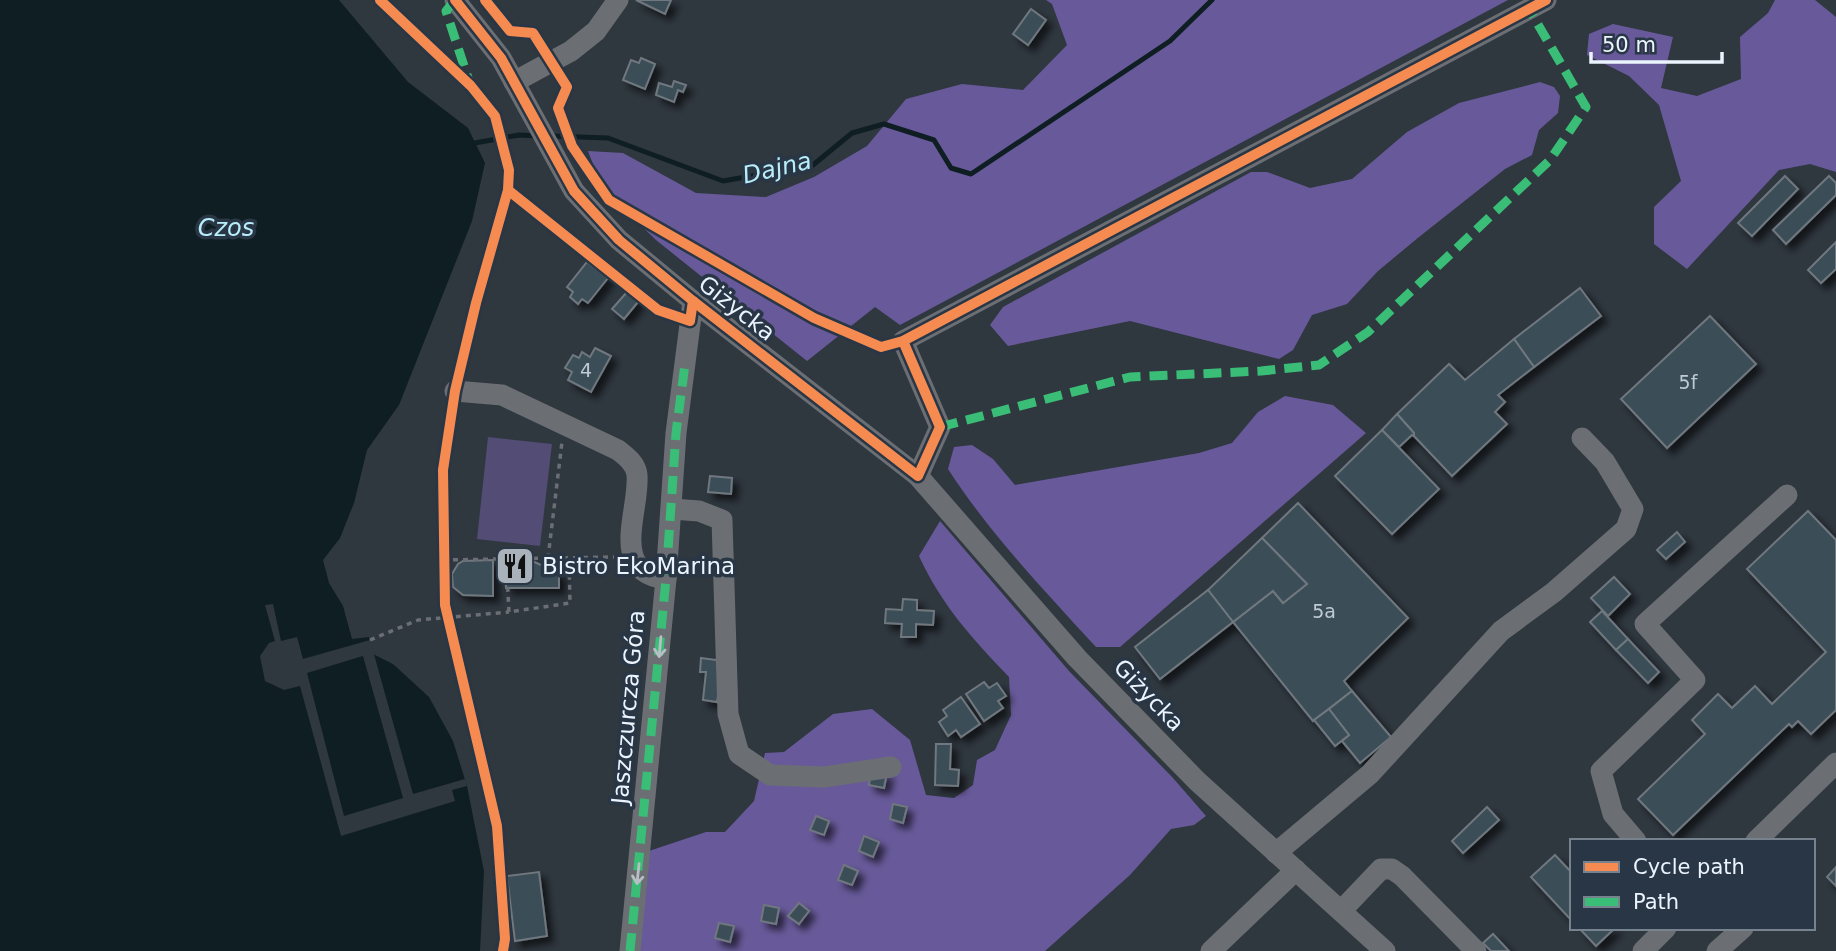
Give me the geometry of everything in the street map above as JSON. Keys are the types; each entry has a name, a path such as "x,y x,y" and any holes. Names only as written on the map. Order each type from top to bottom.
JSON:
{"street":[{"path":"455,0 501,58 514,82 571,51 596,32 618,0"},
{"path":"918,476 940,427 903,341 1546,0"},
{"name":"Giżycka","path":"514,82 574,191 619,240 918,476 1077,658 1197,781 1385,951"},
{"name":"Jaszczurcza Góra","path":"631,951 666,579 676,433 693,301"},
{"path":"455,391 502,395 618,450 632,461 638,474 630,546 636,564 653,577 666,579"},
{"path":"1276,853 1370,774 1501,631 1554,592 1626,529 1633,509 1605,463 1582,438"},
{"path":"1634,839 1613,814 1601,771 1695,680 1645,624 1787,495"},
{"path":"672,509 699,511 722,520 728,715 739,754 770,775 824,777 891,767"},
{"path":"1758,839 1836,763"},
{"path":"1341,911 1381,869 1392,869 1476,951"},
{"path":"1211,951 1296,870"},
{"path":"1643,951 1664,930"},
{"path":"1717,951 1741,930"}],"path":[{"path":"380,0 471,86 495,116 509,170 508,190 658,310 678,317"},
{"path":"548,558 564,425"},
{"path":"506,557 509,612"},
{"path":"443,560 634,557"},
{"path":"370,640 418,620 509,612 570,603 569,558"},
{"path":"448,617 497,826 505,939 503,951"}],"shaded area":[{"path":"1046,0 1508,0 900,325 875,307 807,361 656,240 602,188 588,151 623,153 696,193 766,197 814,177 867,146 906,99 962,84 1023,90 1067,45 1052,4"},
{"path":"1775,0 1815,0 1836,17 1836,172 1810,164 1779,170 1687,269 1654,244 1654,207 1681,181 1659,105 1629,76 1587,55 1589,34 1613,24 1673,37 1661,88 1697,96 1741,79 1740,37 1768,13"},
{"path":"1540,82 1554,87 1560,96 1558,113 1539,130 1532,155 1505,169 1419,237 1378,271 1347,304 1312,315 1293,350 1279,359 1130,321 1008,346 990,325 1003,307 1251,172 1267,172 1310,188 1352,179 1407,132 1459,103"},
{"path":"1285,396 1333,405 1366,433 1120,647 1096,647 1000,539 948,469 954,447 972,445 993,459 1015,485 1199,453 1232,443 1258,412"},
{"path":"488,437 552,444 540,546 477,539"},
{"path":"940,521 1069,671 1173,778 1206,816 1194,825 1171,829 1130,875 1045,951 639,951 649,851 706,832 725,832 754,801 765,753 784,752 833,714 872,709 910,740 926,795 954,798 973,785 977,760 995,750 1011,715 1009,677 970,635 948,606 919,556"}],"water":[{"name":"Czos","path":"0,0 339,0 408,82 468,128 485,163 472,221 399,405 367,450 354,503 340,538 323,560 329,583 343,606 352,639 369,637 373,654 393,664 429,697 453,741 467,786 484,871 480,951 0,951"}],"pier":[{"path":"273,604 281,641 297,637 303,659 370,640 413,794 465,779 467,786 452,790 455,801 341,836 300,686 284,690 265,681 260,656 269,643 275,641 265,605","holes":["363,656 403,798 344,816 307,673"]}],"building":[{"path":"636,0 671,0 665,14"},
{"path":"1031,9 1046,20 1028,45 1013,34"},
{"path":"641,58 655,64 645,89 623,80 631,60 639,63"},
{"path":"674,81 686,85 683,92 678,90 674,102 656,95 659,83 672,87"},
{"path":"1785,176 1798,189 1752,236 1738,223"},
{"path":"1829,176 1836,183 1836,195 1786,244 1773,230"},
{"path":"1836,242 1836,269 1821,283 1808,270"},
{"path":"587,262 608,278 588,303 582,299 578,304 570,297 573,292 567,287"},
{"path":"1580,288 1601,316 1534,367 1514,339"},
{"path":"627,292 638,302 624,319 612,309"},
{"path":"1710,316 1756,364 1667,448 1621,399"},
{"path":"1514,339 1534,367 1498,395 1505,402 1495,412 1507,424 1452,476 1397,414 1449,364 1465,380"},
{"path":"595,348 611,356 591,392 568,380 572,372 565,368 573,355 579,358 582,352 590,357"},
{"path":"1397,414 1414,433 1414,436 1399,447 1382,430"},
{"path":"1382,430 1439,489 1392,534 1335,476"},
{"path":"710,476 732,478 731,494 708,492"},
{"path":"1298,503 1408,618 1344,681 1352,691 1313,721 1233,622 1273,591 1283,603 1307,584 1262,538"},
{"path":"1808,511 1836,540 1836,710 1811,734 1798,721 1792,727 1789,724 1673,835 1638,799 1705,734 1692,720 1718,694 1732,708 1755,686 1772,704 1826,652 1747,569"},
{"path":"1677,532 1685,542 1666,559 1657,550"},
{"path":"1262,538 1307,584 1283,603 1273,591 1233,622 1208,590"},
{"path":"505,549 559,573 559,588 506,588"},
{"path":"493,560 493,596 463,595 453,587 452,574 458,564 463,561"},
{"path":"1614,577 1630,594 1608,616 1591,598"},
{"path":"1208,590 1233,622 1160,679 1135,647"},
{"path":"903,599 917,600 917,610 934,611 933,625 916,624 916,637 901,637 902,624 885,623 886,609 902,610"},
{"path":"1602,611 1628,639 1616,650 1590,622"},
{"path":"1628,639 1659,672 1648,683 1616,650"},
{"path":"701,658 724,661 717,702 703,700 706,672 700,672"},
{"path":"984,682 989,688 997,683 1006,696 998,701 1003,708 984,721 966,694"},
{"path":"1352,691 1391,737 1360,763 1342,741 1349,735 1329,709"},
{"path":"961,697 980,724 961,737 956,730 948,736 939,722 947,716 943,710"},
{"path":"1329,709 1349,735 1335,746 1314,720"},
{"path":"936,744 951,744 950,769 959,770 958,786 935,785"},
{"path":"871,771 887,773 884,788 869,785"},
{"path":"893,804 907,807 903,823 890,819"},
{"path":"1487,807 1499,820 1463,853 1452,841"},
{"path":"816,816 829,821 824,835 810,830"},
{"path":"864,836 879,842 873,857 859,851"},
{"path":"1555,855 1570,871 1570,919 1531,877"},
{"path":"844,865 858,871 852,885 838,880"},
{"path":"1836,867 1836,886 1827,877"},
{"path":"539,872 547,936 515,941 507,876"},
{"path":"799,903 809,911 799,924 788,916"},
{"path":"764,905 779,908 776,924 761,921"},
{"path":"719,923 734,926 730,942 715,938"},
{"path":"1581,930 1613,930 1596,946"},
{"path":"1493,934 1509,951 1491,951 1483,943"}],"waterway":[{"name":"Dajna","path":"551,136 608,138 723,181 813,165 852,133 884,124 934,140 951,168 971,174 1170,41 1212,0"},
{"name":"Dajna","path":"475,143 519,135 538,136"}],"marked path":[{"path":"455,0 446,11 469,81"},
{"path":"940,427 1130,377 1261,371 1319,365 1368,332 1550,160 1586,107 1529,9"},
{"path":"630,951 666,579 676,433 685,364"}],"cycle path":[{"path":"380,0 471,86 495,116 509,170 508,190 476,303 455,391 443,470 445,605 497,826 505,939 503,951"},
{"path":"455,0 501,58 574,191 619,240 918,476 940,427 903,341"},
{"path":"485,0 510,31 533,33 567,87 558,108 572,146 609,200 814,318 881,347 903,341 1546,0"},
{"path":"508,190 658,310 690,321 693,301"}],"place":[{"name":"Bistro EkoMarina","path":"515,566"}]}
